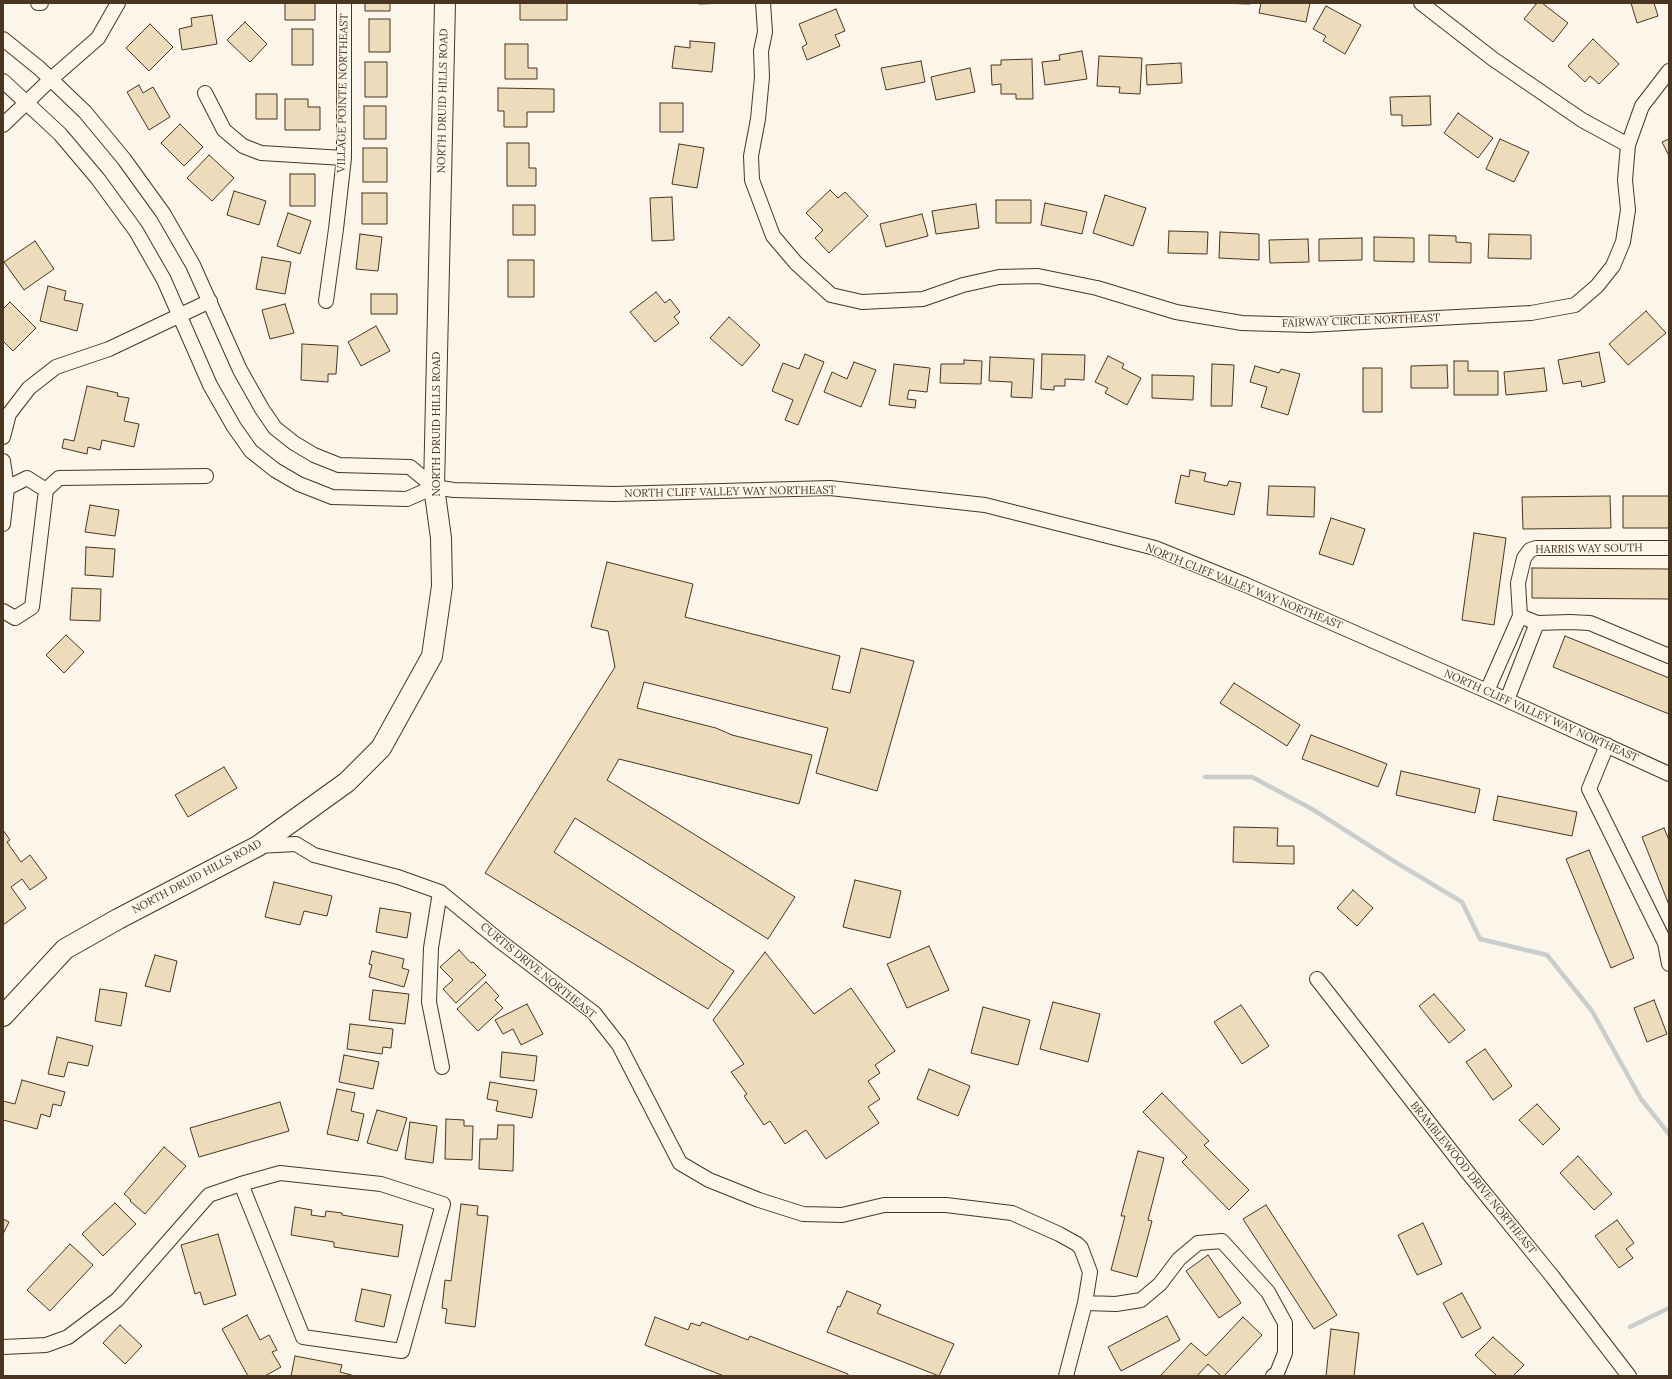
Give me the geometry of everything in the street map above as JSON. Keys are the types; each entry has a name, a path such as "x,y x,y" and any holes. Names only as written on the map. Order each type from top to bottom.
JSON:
{"main road":[{"name":"NORTH DRUID HILLS ROAD","path":"3,1016 65,949 118,919 258,846 347,782 381,748 432,656 442,586 441,538 434,487 445,3"}],"street":[{"path":"3,125 51,79 98,38 118,3"},
{"name":"VILLAGE POINTE NORTHEAST","path":"326,301 344,158 344,3"},
{"name":"FAIRWAY CIRCLE NORTHEAST","path":"763,3 765,32 761,51 762,77 758,119 751,156 752,180 773,236 796,263 831,295 862,302 923,299 963,285 999,277 1038,276 1098,288 1176,312 1242,323 1308,324 1531,313 1575,305 1597,286 1613,266 1623,242 1628,210 1625,180 1628,144 1642,106 1669,71"},
{"path":"1421,3 1493,58 1582,120 1628,144"},
{"path":"3,39 51,79 85,112 124,159 159,207 193,265 240,370 262,409 275,428 294,443 314,455 339,465 410,467 434,487 407,499 332,497 299,484 275,470 251,451 234,427 210,385 164,280 136,231 98,179 60,134 3,81"},
{"path":"205,93 224,130 243,146 261,153 344,158"},
{"path":"3,437 8,414 29,388 56,367 109,349 210,301"},
{"path":"3,461 7,488 3,524"},
{"path":"3,611 15,618 32,608 46,490 59,478 206,476"},
{"path":"7,488 27,478 46,490"},
{"name":"NORTH CLIFF VALLEY WAY NORTHEAST","path":"434,487 454,490 614,494 830,488 985,505 1155,548 1246,585 1487,691 1669,774"},
{"name":"HARRIS WAY SOUTH","path":"1487,691 1520,616 1518,583 1524,558 1530,550 1536,548 1669,548"},
{"path":"1520,616 1537,623 1590,623 1669,656"},
{"path":"1507,700 1537,623"},
{"path":"1607,745 1589,789 1665,943 1669,964"},
{"name":"CURTIS DRIVE NORTHEAST","path":"258,846 296,844 314,856 398,877 440,892 501,942 594,1013 619,1045 680,1163 709,1180 759,1200 803,1214 842,1215 884,1205 938,1205 1012,1213 1078,1244 1090,1272 1085,1303 1066,1376"},
{"path":"440,892 431,948 428,1002 442,1067"},
{"name":"BRAMBLEWOOD DRIVE NORTHEAST","path":"1317,979 1469,1174 1552,1276 1629,1376"},
{"path":"3,1348 46,1345 68,1337 117,1300 209,1195 241,1184 280,1173 381,1184 443,1204 402,1351 303,1337 241,1184"},
{"path":"1085,1303 1116,1304 1141,1300 1160,1284 1179,1259 1198,1243 1222,1241 1268,1292 1285,1323 1285,1353 1277,1373 1273,1376"}],"building":[{"path":"285,3 315,3 315,20 285,20"},
{"path":"365,3 390,3 390,11 365,11"},
{"path":"520,3 567,3 567,20 520,20"},
{"path":"699,3 727,3 699,4"},
{"path":"1215,3 1250,3 1250,4"},
{"path":"1261,3 1310,3 1306,22 1259,13"},
{"path":"1537,3 1542,3 1568,23 1553,42 1524,19"},
{"path":"1631,3 1654,3 1658,16 1637,23"},
{"path":"1326,6 1361,25 1345,54 1323,41 1326,36 1313,29"},
{"path":"836,9 845,31 835,35 840,46 807,60 802,47 807,44 799,24"},
{"path":"212,15 217,44 182,50 179,29 192,26 191,18"},
{"path":"369,19 390,19 390,52 369,52"},
{"path":"245,22 267,44 250,62 227,40"},
{"path":"150,24 173,47 149,71 126,48"},
{"path":"292,29 313,29 313,65 292,65"},
{"path":"1593,39 1619,64 1599,84 1590,76 1585,82 1568,66"},
{"path":"690,41 715,43 712,72 672,68 675,46 690,48"},
{"path":"505,44 528,44 528,68 537,68 537,79 505,79"},
{"path":"1082,51 1087,79 1045,85 1042,62 1060,60 1059,55"},
{"path":"1099,56 1142,58 1140,94 1119,93 1120,87 1097,86"},
{"path":"1032,59 1033,99 1016,99 1016,94 1001,94 1001,84 992,85 991,65 1001,65 1001,60"},
{"path":"921,61 925,82 886,90 881,68"},
{"path":"365,62 387,62 387,97 365,97"},
{"path":"1181,63 1182,83 1147,85 1146,65"},
{"path":"970,68 975,92 936,100 931,77"},
{"path":"139,85 143,93 153,87 170,117 149,130 127,92"},
{"path":"498,88 554,89 554,112 527,112 527,127 504,127 504,111 498,111"},
{"path":"256,94 277,94 277,119 256,119"},
{"path":"1430,96 1431,125 1402,126 1402,115 1391,115 1390,97"},
{"path":"285,99 308,99 308,107 320,107 320,130 285,130"},
{"path":"660,103 683,103 683,132 660,132"},
{"path":"364,106 386,106 386,139 364,139"},
{"path":"1458,113 1493,138 1478,158 1444,133"},
{"path":"180,124 203,147 184,166 161,143"},
{"path":"1500,139 1529,152 1514,182 1486,169"},
{"path":"1669,139 1669,156 1662,142"},
{"path":"507,143 529,143 529,168 536,168 536,186 507,186"},
{"path":"679,144 704,148 697,188 672,184"},
{"path":"363,148 387,148 387,182 363,182"},
{"path":"209,155 234,178 212,201 187,178"},
{"path":"290,174 315,174 315,206 290,206"},
{"path":"830,190 838,198 845,192 868,216 829,253 815,238 823,230 806,213"},
{"path":"234,191 266,201 259,225 227,215"},
{"path":"362,193 387,193 387,224 362,224"},
{"path":"1105,195 1146,208 1133,246 1093,233"},
{"path":"672,197 674,240 652,241 650,198"},
{"path":"996,200 1031,200 1031,223 996,223"},
{"path":"1045,203 1087,212 1082,234 1041,225"},
{"path":"976,204 979,228 936,234 932,211"},
{"path":"513,205 535,205 535,235 513,235"},
{"path":"288,213 311,221 300,254 277,246"},
{"path":"922,214 928,236 886,247 880,224"},
{"path":"1169,231 1208,232 1207,254 1168,253"},
{"path":"1220,232 1259,234 1259,260 1219,258"},
{"path":"360,234 382,237 378,271 356,269"},
{"path":"1489,234 1531,235 1531,259 1488,258"},
{"path":"1429,235 1456,236 1456,242 1471,243 1471,263 1429,262"},
{"path":"1374,237 1414,238 1414,262 1374,261"},
{"path":"1362,238 1362,260 1319,261 1319,239"},
{"path":"1308,239 1309,262 1270,263 1269,240"},
{"path":"35,241 54,269 24,290 4,262"},
{"path":"262,257 291,262 285,294 256,289"},
{"path":"508,260 534,260 534,297 508,297"},
{"path":"48,286 66,291 64,300 83,304 77,331 40,321"},
{"path":"656,292 665,303 670,299 680,312 674,317 679,323 655,342 630,312"},
{"path":"371,294 397,294 397,314 371,314"},
{"path":"10,302 36,328 13,351 3,341 3,309"},
{"path":"285,304 294,333 270,339 262,310"},
{"path":"1646,311 1666,333 1628,365 1609,344"},
{"path":"729,317 760,345 742,366 710,338"},
{"path":"376,326 390,351 361,366 348,342"},
{"path":"302,344 338,346 336,374 328,374 328,382 301,380"},
{"path":"1599,352 1605,382 1582,387 1581,381 1563,384 1558,360"},
{"path":"805,354 824,362 798,425 785,420 793,400 772,391 783,363 799,369"},
{"path":"1042,354 1085,355 1084,380 1065,379 1065,386 1054,386 1054,390 1041,389"},
{"path":"1108,356 1124,364 1122,368 1141,378 1127,405 1105,393 1108,388 1095,382"},
{"path":"990,357 1034,359 1032,398 1011,397 1012,382 989,381"},
{"path":"964,360 982,361 981,384 940,383 941,364 964,364"},
{"path":"1454,361 1468,361 1468,371 1498,371 1498,395 1454,395"},
{"path":"854,362 876,370 861,407 824,392 832,372 847,379"},
{"path":"894,364 930,368 927,392 909,390 907,399 916,400 915,408 889,405"},
{"path":"1212,364 1234,365 1232,406 1211,406"},
{"path":"1447,365 1448,388 1411,388 1411,366"},
{"path":"1255,366 1279,373 1281,369 1300,374 1288,415 1261,407 1267,387 1250,382"},
{"path":"1363,368 1382,368 1382,412 1363,412"},
{"path":"1544,368 1547,391 1506,395 1504,372"},
{"path":"1152,375 1194,376 1193,400 1152,398"},
{"path":"87,386 118,393 117,396 129,398 124,421 139,424 134,447 102,440 100,450 88,447 87,454 62,448 64,439 74,441"},
{"path":"1190,470 1206,473 1204,481 1227,486 1229,481 1241,483 1234,515 1175,503 1181,475 1189,477"},
{"path":"1269,486 1315,487 1314,517 1267,515"},
{"path":"1610,496 1611,528 1523,529 1522,497"},
{"path":"1623,496 1669,496 1669,528 1623,528"},
{"path":"90,505 119,510 115,536 85,532"},
{"path":"1331,518 1365,529 1353,565 1319,554"},
{"path":"1474,533 1506,538 1494,625 1462,620"},
{"path":"86,547 115,549 113,577 85,575"},
{"path":"607,562 693,584 685,617 840,656 832,689 850,693 861,648 914,661 877,791 816,773 828,728 644,682 637,708 716,728 732,735 812,755 799,804 619,759 607,780 795,897 768,939 575,818 554,852 734,971 708,1009 485,873 615,667 608,631 591,627"},
{"path":"1532,568 1669,569 1669,599 1532,598"},
{"path":"72,588 101,589 100,621 70,620"},
{"path":"66,635 84,652 64,673 46,655"},
{"path":"1565,636 1669,678 1669,714 1553,667"},
{"path":"1234,683 1300,725 1287,746 1220,703"},
{"path":"1311,735 1387,764 1378,787 1302,759"},
{"path":"224,767 237,788 188,817 175,795"},
{"path":"1401,771 1480,789 1475,813 1396,795"},
{"path":"1498,796 1577,812 1572,836 1493,820"},
{"path":"1234,827 1278,828 1277,846 1294,846 1294,864 1233,862"},
{"path":"1664,828 1669,840 1669,905 1642,837"},
{"path":"3,830 10,840 7,842 21,862 30,855 47,878 30,890 22,879 11,887 26,908 3,925"},
{"path":"1589,850 1634,958 1611,968 1566,859"},
{"path":"855,880 901,891 890,938 843,927"},
{"path":"274,882 332,896 327,916 304,911 300,925 265,917"},
{"path":"1353,890 1373,908 1357,926 1337,908"},
{"path":"380,908 411,913 407,938 376,932"},
{"path":"929,946 949,990 907,1008 887,964"},
{"path":"459,950 471,963 473,962 486,975 456,1003 443,989 453,980 440,967"},
{"path":"372,951 404,959 402,968 409,970 404,987 369,977 372,965 369,964"},
{"path":"765,952 814,1014 851,988 895,1051 875,1065 880,1073 868,1081 880,1099 868,1107 879,1123 826,1159 806,1130 785,1144 770,1121 764,1125 744,1096 747,1094 731,1072 744,1064 713,1020"},
{"path":"155,955 177,961 170,992 145,986"},
{"path":"486,982 499,996 495,1000 503,1008 478,1031 457,1009"},
{"path":"100,989 127,993 121,1026 95,1021"},
{"path":"373,990 409,994 405,1024 369,1020"},
{"path":"1434,994 1465,1030 1449,1043 1419,1006"},
{"path":"1654,1000 1667,1034 1647,1042 1634,1008"},
{"path":"1053,1002 1100,1014 1088,1062 1040,1049"},
{"path":"527,1004 543,1034 521,1045 513,1029 503,1034 495,1020"},
{"path":"1241,1005 1269,1046 1242,1064 1214,1022"},
{"path":"983,1007 1030,1020 1018,1065 971,1053"},
{"path":"350,1024 393,1029 391,1048 383,1047 382,1054 347,1049"},
{"path":"57,1037 93,1046 88,1066 68,1062 64,1077 48,1074"},
{"path":"1485,1049 1512,1086 1493,1100 1466,1062"},
{"path":"502,1052 537,1056 534,1081 500,1077"},
{"path":"344,1055 379,1062 373,1089 339,1082"},
{"path":"929,1069 970,1086 958,1116 917,1099"},
{"path":"22,1080 65,1092 61,1106 53,1104 50,1117 41,1114 37,1129 3,1120 3,1101 15,1104"},
{"path":"490,1082 537,1090 532,1118 496,1111 498,1101 487,1099"},
{"path":"337,1089 355,1093 351,1111 364,1114 358,1141 327,1134"},
{"path":"1162,1093 1209,1141 1204,1145 1249,1190 1229,1210 1182,1162 1187,1157 1143,1112"},
{"path":"280,1102 289,1131 199,1157 190,1128"},
{"path":"1537,1104 1560,1129 1543,1145 1519,1120"},
{"path":"377,1110 407,1118 397,1151 367,1143"},
{"path":"446,1119 464,1120 464,1126 473,1126 472,1160 445,1159"},
{"path":"410,1122 437,1126 433,1163 405,1159"},
{"path":"498,1125 514,1125 513,1171 479,1169 480,1139 497,1139"},
{"path":"164,1147 186,1166 145,1214 124,1194"},
{"path":"1138,1151 1164,1158 1148,1220 1152,1221 1137,1277 1111,1270 1125,1216 1121,1216"},
{"path":"1578,1156 1612,1194 1594,1210 1560,1173"},
{"path":"115,1203 136,1224 103,1256 82,1234"},
{"path":"461,1204 478,1206 477,1215 488,1216 475,1327 445,1323 447,1309 442,1308 445,1280 451,1281"},
{"path":"1266,1205 1337,1315 1314,1329 1243,1219"},
{"path":"295,1207 312,1210 311,1215 325,1217 326,1211 403,1225 398,1257 334,1247 334,1242 291,1235"},
{"path":"3,1219 9,1222 3,1234"},
{"path":"1617,1220 1634,1243 1626,1249 1633,1258 1619,1268 1595,1236"},
{"path":"1423,1223 1442,1264 1417,1275 1398,1235"},
{"path":"218,1234 236,1295 204,1305 200,1292 195,1294 181,1245"},
{"path":"70,1244 93,1265 50,1311 27,1290"},
{"path":"1208,1255 1241,1303 1219,1318 1186,1271"},
{"path":"362,1289 391,1295 384,1327 355,1321"},
{"path":"847,1291 881,1305 877,1313 954,1344 939,1376 827,1332 838,1306 840,1307"},
{"path":"1462,1293 1481,1328 1462,1338 1443,1303"},
{"path":"247,1315 260,1340 269,1335 277,1350 272,1352 281,1367 265,1376 248,1376 222,1329"},
{"path":"1167,1316 1180,1340 1121,1371 1108,1347"},
{"path":"655,1317 688,1330 691,1323 700,1326 702,1322 748,1340 750,1336 848,1374 848,1376 724,1376 645,1345"},
{"path":"1243,1317 1262,1335 1224,1376 1221,1376 1208,1364 1197,1376 1160,1376 1191,1343 1206,1356"},
{"path":"120,1325 142,1346 125,1364 103,1343"},
{"path":"1331,1329 1359,1333 1354,1376 1326,1376"},
{"path":"1493,1337 1524,1365 1513,1376 1497,1376 1475,1355"},
{"path":"295,1356 342,1365 340,1372 355,1376 291,1376"}],"waterway":[{"path":"1205,777 1252,777 1312,809 1462,902 1480,939 1547,955 1592,1011 1641,1099 1669,1134"},
{"path":"1630,1327 1669,1308"}]}
